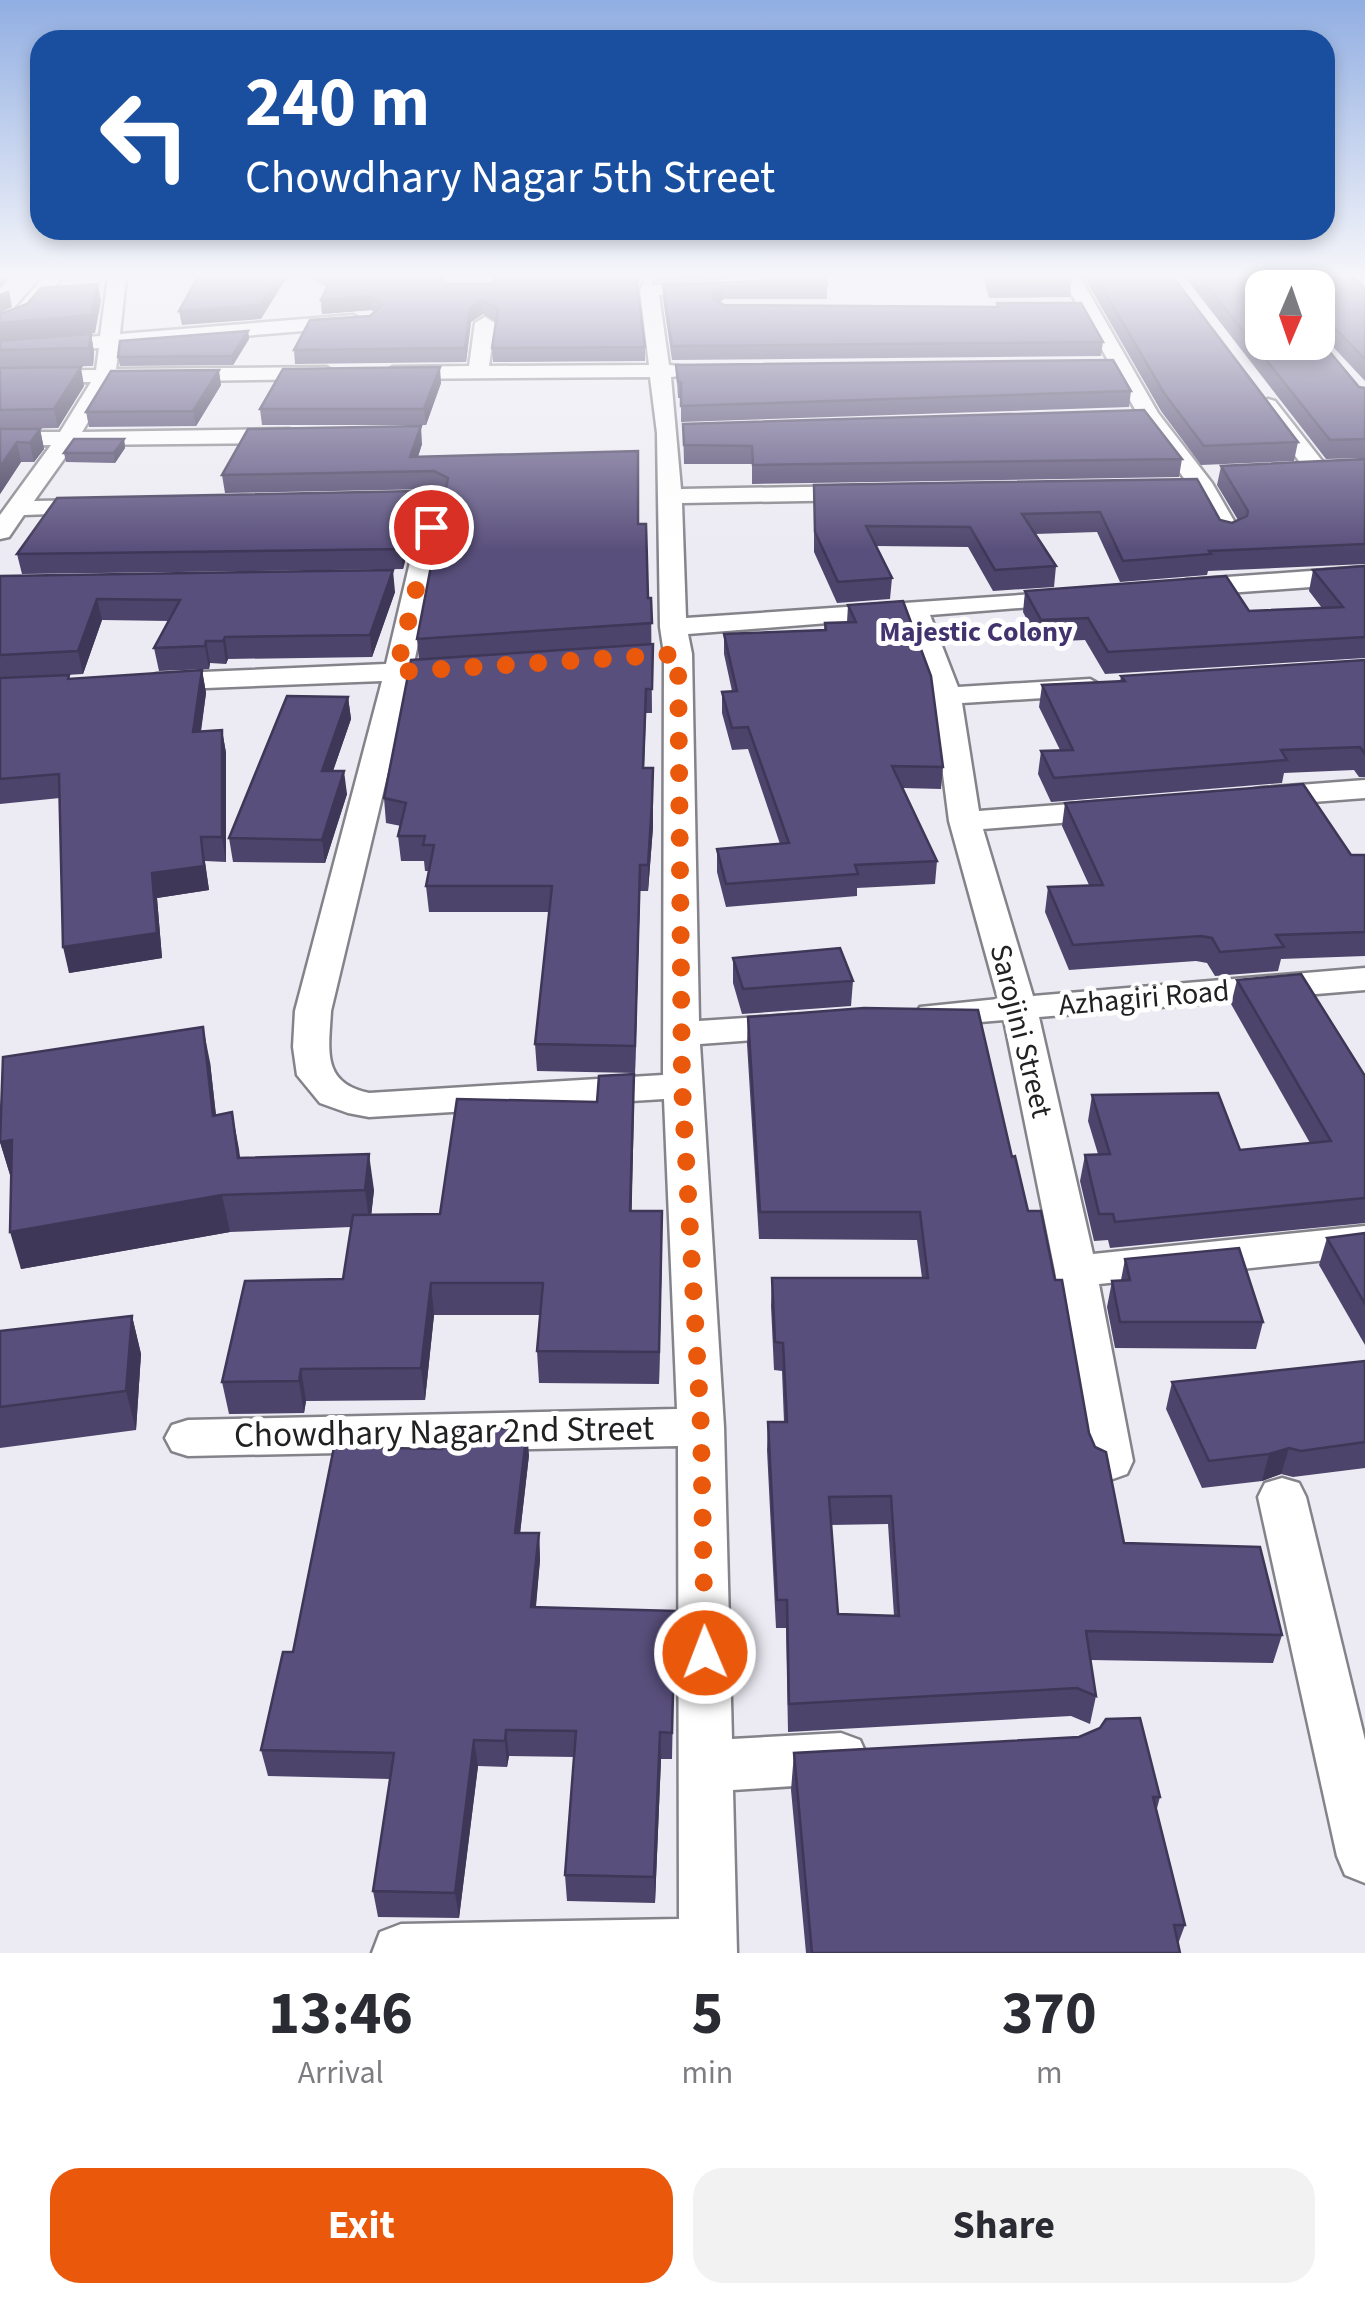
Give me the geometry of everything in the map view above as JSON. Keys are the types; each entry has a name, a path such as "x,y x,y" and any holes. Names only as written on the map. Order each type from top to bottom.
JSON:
{"street":[{"path":"0,532 67,439 106,368"},
{"path":"0,377 331,373 331,368"},
{"path":"1108,368 1140,417 1198,482 1229,533"},
{"path":"401,1953 708,1950 701,1427 682,1086 670,646 670,496 677,433 660,371"},
{"path":"380,373 700,371"},
{"path":"1250,382 1318,472"},
{"path":"0,440 322,436"},
{"path":"1282,473 1350,470"},
{"path":"1125,489 1228,475"},
{"path":"670,496 888,493"},
{"path":"357,502 436,500 411,581 396,672 313,1010 313,1072 325,1093 345,1102 369,1105 682,1086"},
{"path":"19,508 118,506"},
{"path":"1169,589 1365,575"},
{"path":"670,646 914,607 1091,595"},
{"name":"Sarojini Street","path":"914,607 947,696 965,822 1019,1008 1076,1271 1110,1461"},
{"path":"119,684 453,669"},
{"path":"947,696 1126,685"},
{"path":"1232,800 1365,789"},
{"path":"965,822 1136,808"},
{"name":"Azhagiri Road","path":"901,1017 1365,979"},
{"path":"683,1034 822,1023"},
{"path":"1076,1271 1365,1241"},
{"name":"Chowdhary Nagar 2nd Street","path":"188,1438 701,1427"},
{"path":"1282,1497 1365,1856"},
{"path":"707,1766 880,1756"}],"building":[{"path":"0,368 80,368 54,409 0,410"},
{"path":"440,368 424,409 260,409 283,369"},
{"path":"676,368 1118,368 1131,391 681,406"},
{"path":"1149,368 1242,368 1298,442 1204,446"},
{"path":"1273,368 1343,368 1359,387 1365,388 1365,439 1330,440"},
{"path":"219,370 193,411 86,412 111,371"},
{"path":"1144,410 1182,459 753,465 752,446 684,445 683,424"},
{"path":"421,426 410,457 638,451 638,524 646,524 652,623 417,639 448,478 434,471 222,475 248,429"},
{"path":"0,429 40,429 30,443 17,442 0,467"},
{"path":"74,439 124,439 114,453 64,453"},
{"path":"1365,459 1365,544 1209,551 1211,554 1123,561 1100,512 1022,514 1056,566 995,570 970,527 866,526 892,578 838,582 815,532 814,485 1197,479 1220,520 1232,523 1247,516 1248,511 1221,466"},
{"path":"417,491 401,549 17,554 57,498"},
{"path":"1365,566 1365,637 1108,652 1088,618 1041,620 1025,591 1226,576 1249,611 1343,607 1313,570"},
{"path":"393,570 370,635 225,637 223,641 206,641 205,646 154,648 180,600 97,599 78,651 0,655 0,576"},
{"path":"903,601 931,676 943,767 892,766 937,861 855,865 858,874 726,884 717,849 789,843 748,727 732,728 722,692 737,691 724,634 826,630 825,623 856,622 848,605"},
{"path":"653,644 652,689 646,689 643,768 653,768 652,802 648,865 640,865 635,1046 535,1044 552,886 426,886 434,845 423,845 425,836 398,836 406,803 384,798 411,660"},
{"path":"1365,660 1365,754 1360,747 1281,750 1287,760 1054,778 1041,751 1073,750 1042,685"},
{"path":"202,670 193,732 222,730 222,837 201,837 204,866 152,873 157,933 63,947 59,774 0,779 0,678 69,675 68,679"},
{"path":"287,696 348,697 322,771 344,771 322,840 229,838"},
{"path":"1303,784 1351,855 1365,855 1365,932 1276,935 1284,947 1220,952 1212,938 1201,936 1073,945 1048,887 1103,885 1065,803"},
{"path":"840,948 853,981 743,989 733,958"},
{"path":"1301,974 1365,1076 1365,1198 1115,1222 1113,1214 1099,1214 1085,1155 1110,1154 1092,1095 1218,1093 1240,1150 1331,1141 1237,980"},
{"path":"864,1008 978,1010 1028,1211 1041,1211 1055,1280 1062,1280 1089,1433 1095,1447 1106,1452 1124,1543 1260,1547 1282,1635 1086,1631 1096,1696 1077,1688 789,1704 787,1600 777,1600 768,1422 787,1422 783,1343 775,1342 772,1278 928,1278 920,1212 760,1212 748,1017","holes":["891,1496 899,1616 838,1614 829,1497"]},
{"path":"203,1027 213,1116 232,1112 238,1158 369,1154 365,1190 222,1195 10,1232 12,1140 0,1142 3,1057"},
{"path":"634,1074 630,1211 662,1211 659,1352 537,1351 543,1283 431,1283 421,1368 301,1369 299,1381 222,1382 245,1281 343,1279 353,1215 440,1214 457,1099 597,1102 599,1076"},
{"path":"1365,1233 1365,1304 1327,1238"},
{"path":"1239,1248 1263,1322 1120,1322 1112,1281 1130,1280 1125,1259"},
{"path":"132,1316 126,1391 0,1407 0,1331"},
{"path":"1365,1361 1365,1442 1301,1451 1289,1448 1209,1461 1172,1382"},
{"path":"445,1428 527,1429 515,1533 539,1533 531,1607 675,1611 672,1733 660,1732 654,1877 565,1875 576,1731 506,1730 505,1741 474,1740 455,1893 373,1891 394,1753 261,1750 283,1652 293,1652 334,1447 442,1449"},
{"path":"1140,1718 1160,1797 1153,1797 1185,1925 1174,1925 1180,1953 812,1953 794,1753 1079,1737 1100,1728 1106,1719"}],"district":[{"name":"Majestic Colony","path":"976,632"}],"route":[{"path":"431,527 396,672 678,654 682,1086 701,1427 705,1653"}]}
